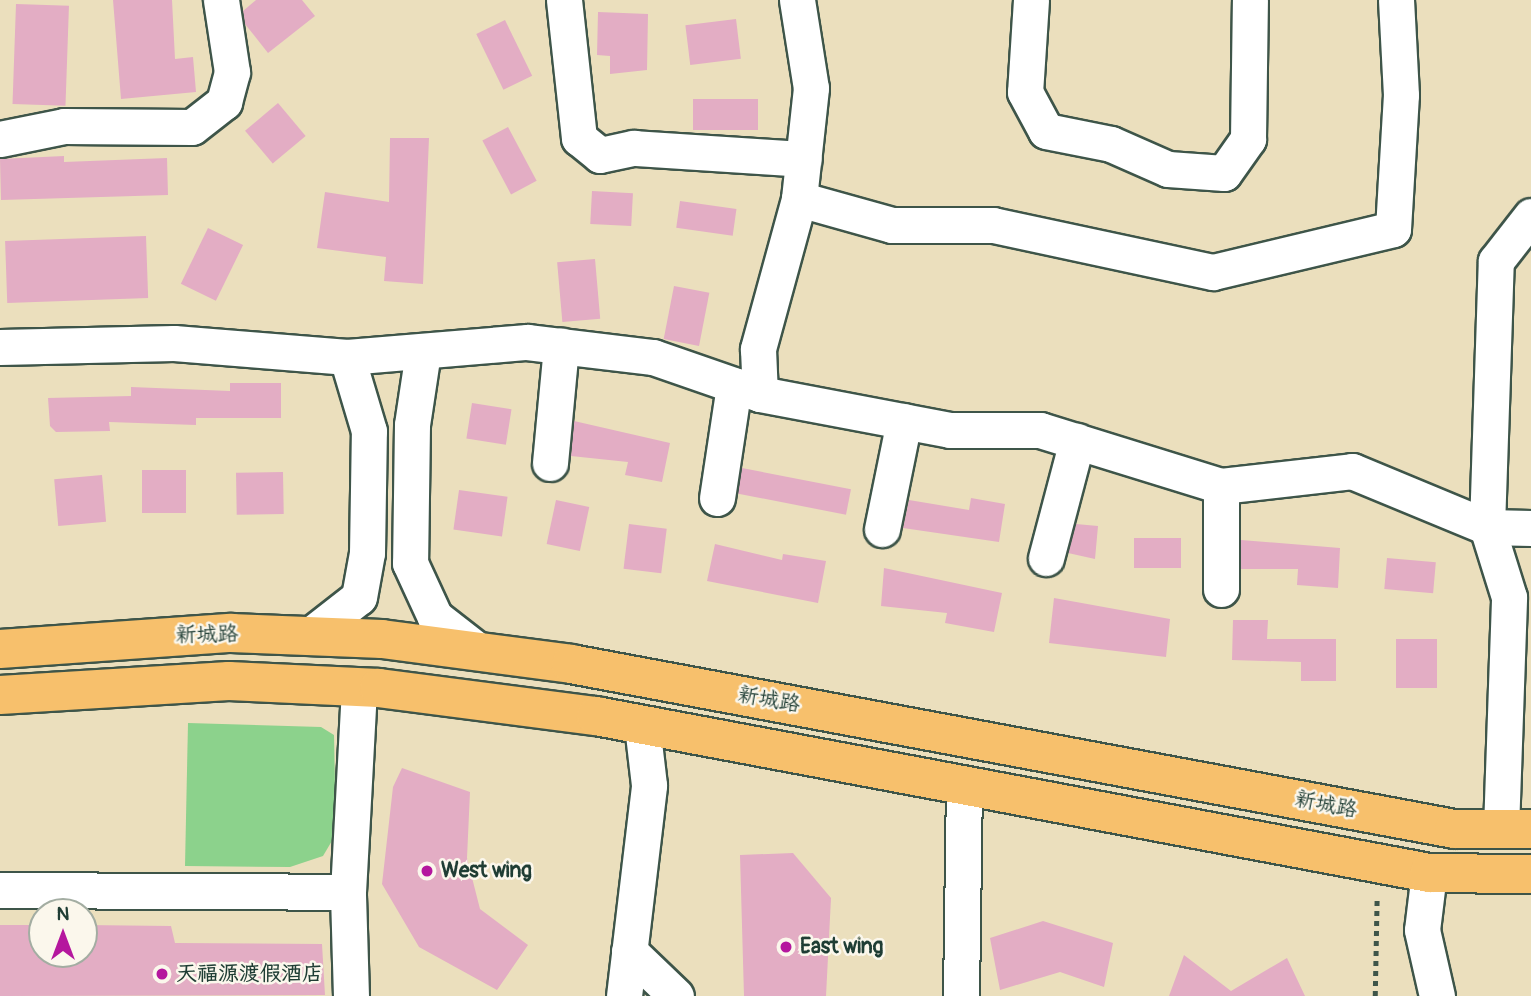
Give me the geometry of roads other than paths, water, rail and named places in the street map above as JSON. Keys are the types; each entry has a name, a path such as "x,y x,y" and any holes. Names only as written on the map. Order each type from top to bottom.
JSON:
{"main road":[{"name":"新城路","path":"0,649 177,635 309,636 480,652 1454,829 1516,829"},
{"path":"0,695 229,681 359,687 642,725 1429,873 1531,874"}],"street":[{"path":"0,139 64,126 192,127 224,102 232,72 221,0"},
{"path":"564,0 579,138 600,155 634,148 804,159"},
{"path":"717,498 799,199 811,88 797,0"},
{"path":"1031,0 1026,92 1046,131 1111,144 1168,169 1224,173 1248,139 1250,0"},
{"path":"799,199 891,225 993,225 1213,272 1393,229 1401,95 1396,0"},
{"path":"1516,829 1509,597 1487,527 1496,261 1531,216"},
{"path":"0,347 174,343 347,357 527,342 561,346 653,357 747,389 950,430 1040,430 1222,485 1352,471 1487,527 1531,528"},
{"path":"550,463 561,346"},
{"path":"424,352 412,425 410,563 435,617 480,652"},
{"path":"309,636 359,597 367,553 369,431 347,357"},
{"path":"882,529 904,421"},
{"path":"1046,558 1077,441"},
{"path":"1221,589 1222,485"},
{"path":"351,996 348,892 359,687"},
{"path":"624,996 649,785 642,725"},
{"path":"961,996 964,785"},
{"path":"1429,873 1422,930 1437,996"},
{"path":"0,890 348,892"},
{"path":"629,951 676,996"}],"place":[{"name":"West wing","path":"427,871"},
{"name":"East wing","path":"786,947"},
{"name":"天福源渡假酒店","path":"162,974"}]}
